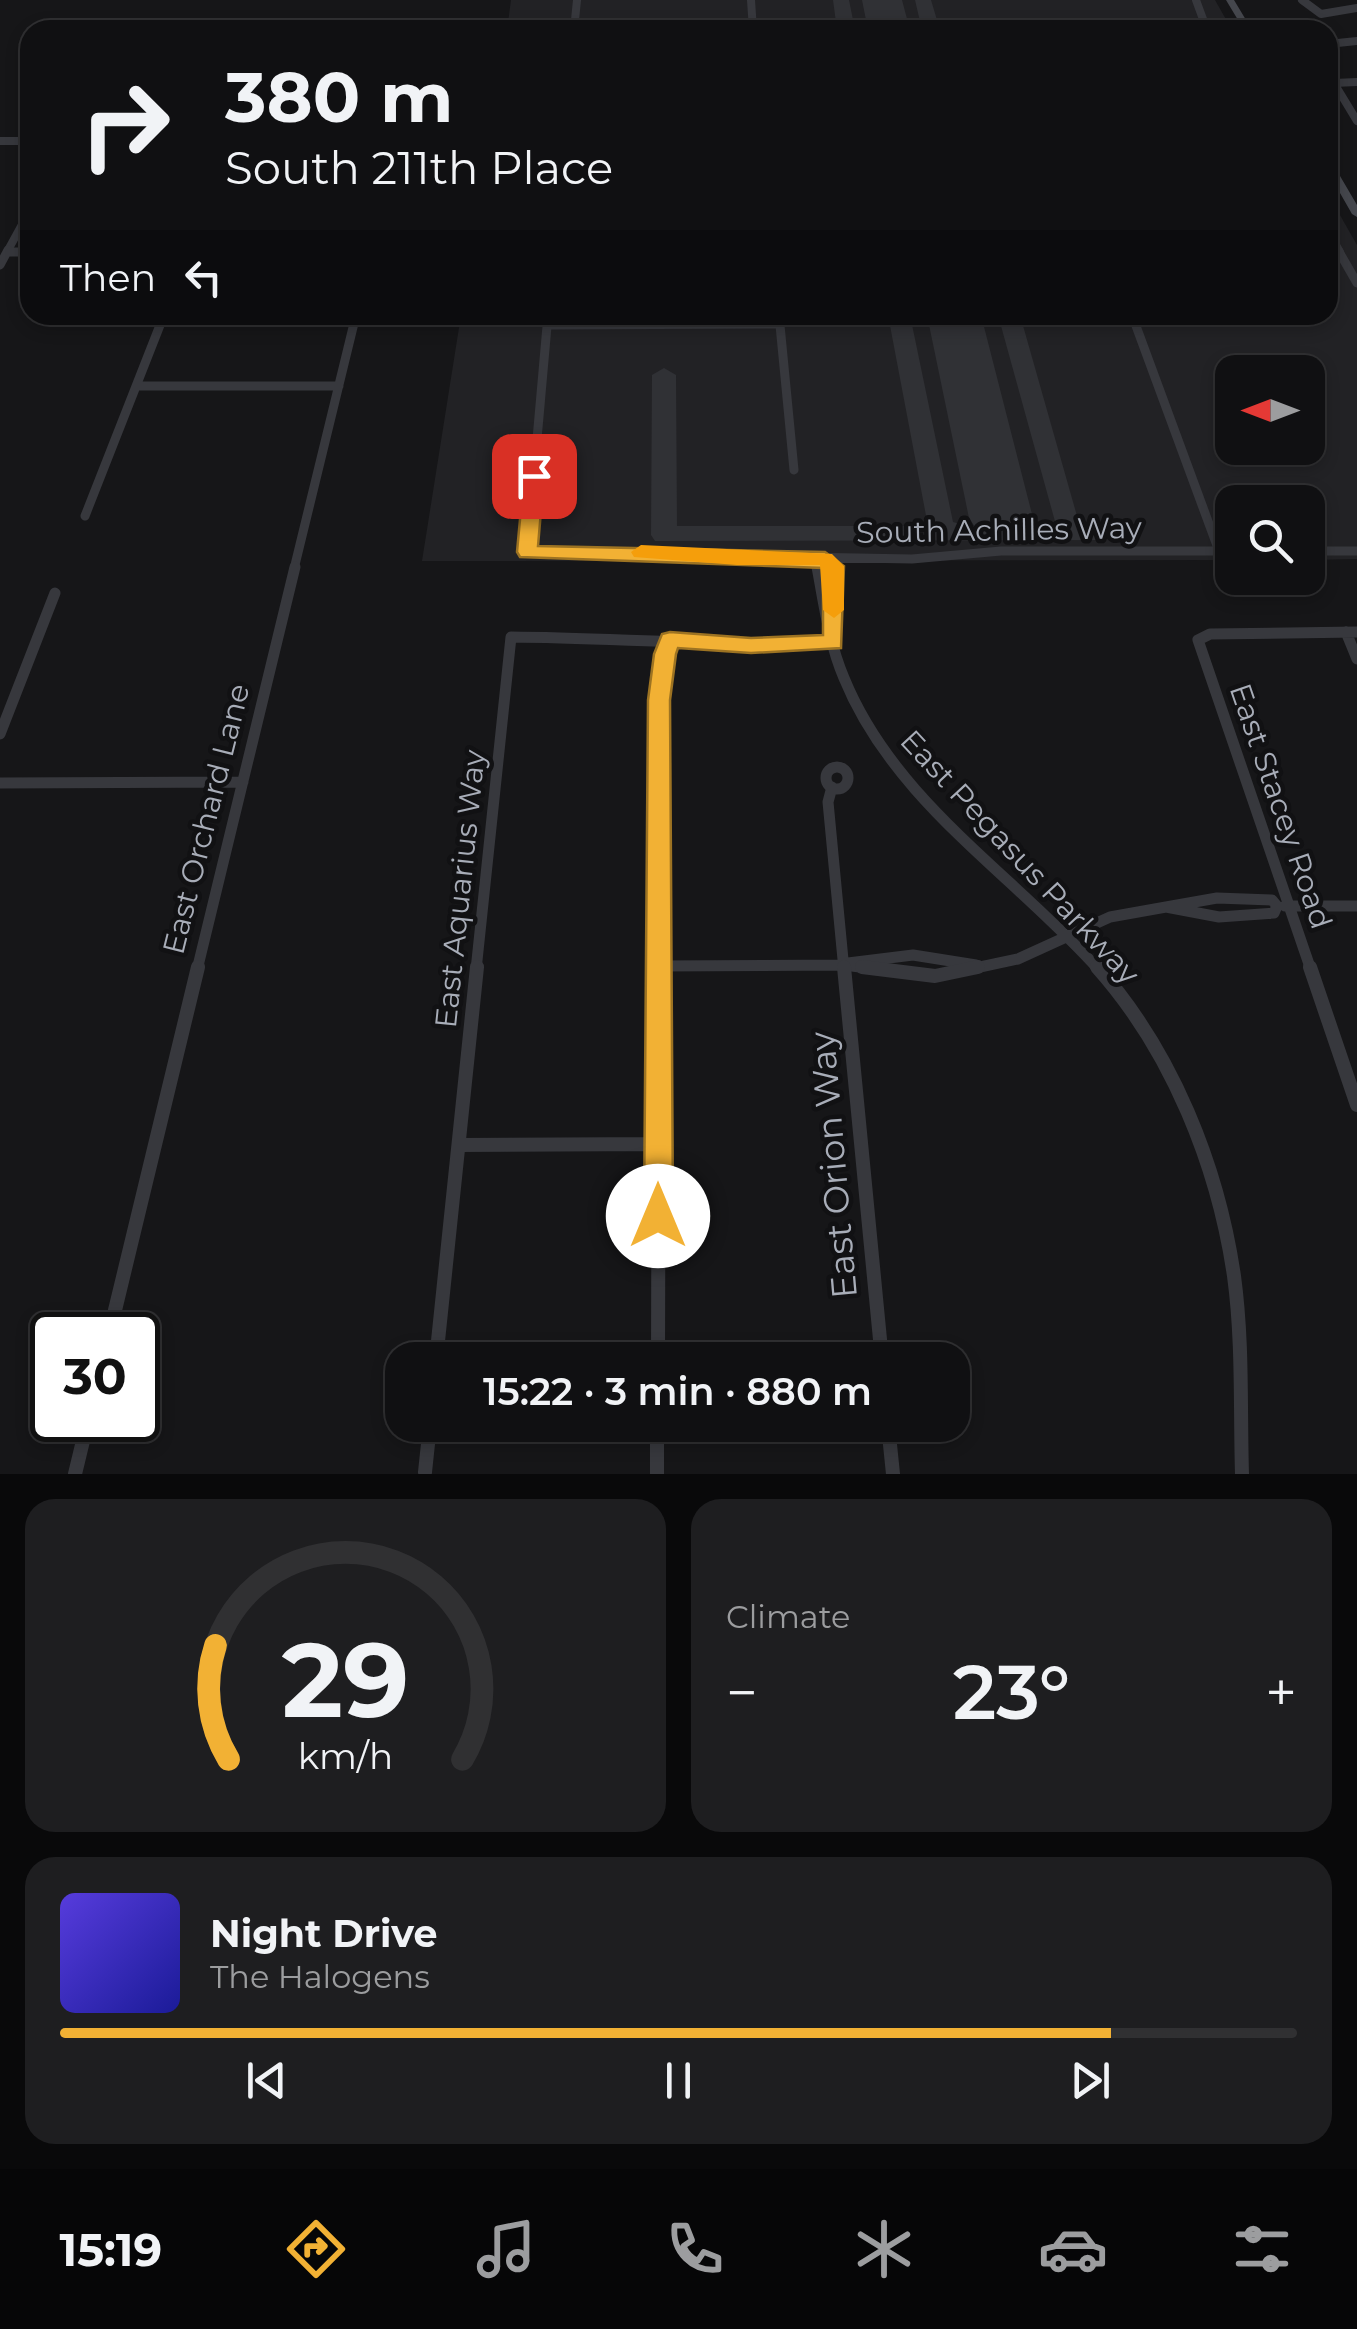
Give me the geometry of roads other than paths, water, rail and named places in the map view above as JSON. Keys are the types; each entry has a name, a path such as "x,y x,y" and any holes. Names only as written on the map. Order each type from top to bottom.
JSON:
{"street":[{"path":"1302,0 1321,14 1357,8"},
{"path":"1338,90 1357,122"},
{"path":"1338,180 1356,209"},
{"path":"0,265 20,228"},
{"path":"1338,249 1357,283"},
{"path":"7,252 20,252"},
{"path":"86,516 160,325"},
{"name":"East Orchard Lane","path":"114,1312 354,325"},
{"name":"South Achilles Way","path":"548,325 527,552 930,558 1000,551 1215,551"},
{"path":"781,325 794,470"},
{"path":"1136,325 1215,540"},
{"path":"136,386 339,386"},
{"path":"1325,551 1357,551"},
{"name":"East Pegasus Parkway","path":"825,558 817,566 821,603 830,622 844,680 890,761 917,792 1070,936 1133,1015 1182,1102 1206,1164 1234,1275 1242,1474"},
{"path":"0,734 55,593"},
{"path":"1351,632 1357,659"},
{"name":"East Stacey Road","path":"1351,632 1199,637 1282,906 1357,1105"},
{"name":"East Aquarius Way","path":"438,1342 510,638 670,640"},
{"path":"658,1342 659,700 670,640 751,646 833,642"},
{"path":"0,782 243,782"},
{"name":"East Orion Way","path":"832,787 828,802 880,1342"},
{"path":"660,966 844,964 935,976 1018,960 1110,918 1185,901 1274,913 1282,906 1357,906"},
{"path":"844,964 934,953 977,965"},
{"path":"922,956 924,972"},
{"path":"459,1145 659,1144"},
{"path":"75,1474 83,1442"},
{"path":"426,1473 429,1442"},
{"path":"657,1442 657,1474"},
{"path":"890,1442 893,1474"}]}
